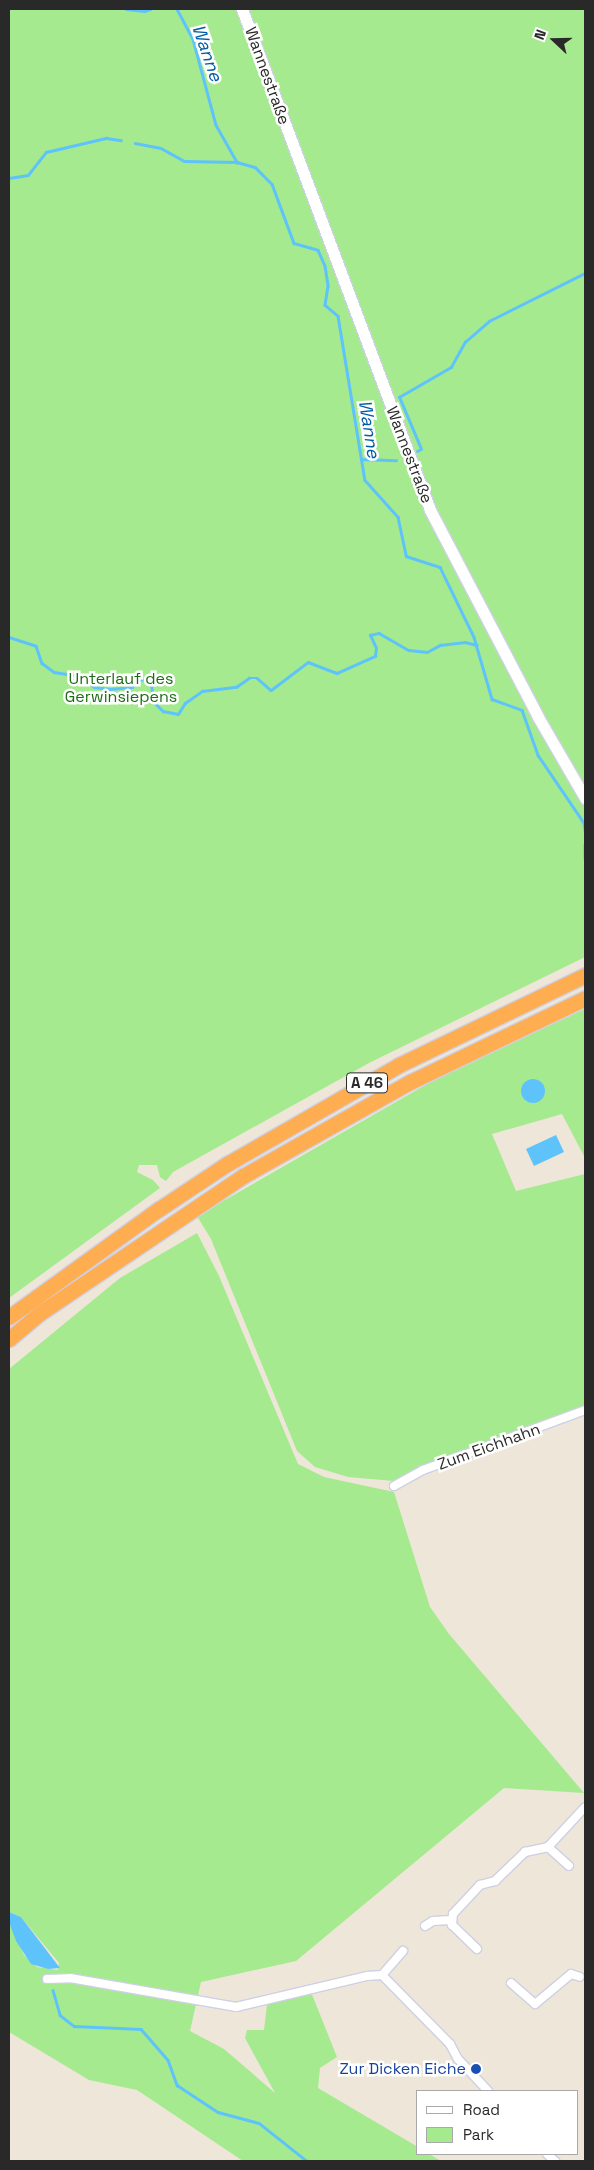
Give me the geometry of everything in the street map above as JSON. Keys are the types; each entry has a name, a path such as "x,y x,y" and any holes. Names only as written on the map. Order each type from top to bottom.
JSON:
{"highway":[{"name":"A 46","path":"9,1317 159,1209 227,1164 399,1064 585,975"},
{"name":"A 46","path":"9,1339 40,1313 243,1176 410,1082 585,998"}],"street":[{"name":"Wannestraße","path":"242,9 430,510 538,717 585,798"},
{"name":"Zum Eichhahn","path":"394,1486 423,1470 585,1410"},
{"path":"425,1926 433,1921 451,1920 481,1884 495,1882 528,1851 548,1847 585,1807"},
{"path":"548,1847 569,1866"},
{"path":"451,1920 477,1948"},
{"path":"47,1979 70,1978 236,2007 367,1976 382,1975 404,1951"},
{"path":"511,1983 535,2004 571,1974 584,1977"},
{"path":"382,1975 450,2044 458,2059 487,2090"}],"green space":[{"name":"Unterlauf des Gerwinsiepens","path":"9,9 585,9 585,957 369,1063 173,1172 166,1181 160,1177 157,1165 139,1165 137,1172 153,1180 160,1188 9,1298"},
{"path":"585,1009 585,1158 562,1114 492,1134 516,1191 585,1174 585,1408 394,1481 348,1477 315,1467 297,1451 211,1239 197,1216 443,1075"},
{"path":"197,1233 219,1276 298,1464 324,1477 394,1492 430,1607 449,1634 584,1793 504,1788 296,1961 201,1982 190,2031 224,2049 275,2093 245,2038 247,2030 264,2030 267,2005 311,1992 337,2057 320,2068 318,2088 416,2146 416,2155 431,2155 441,2161 243,2161 137,2090 89,2080 9,2032 9,1922 24,1955 37,1967 58,1970 59,1963 21,1917 9,1912 9,1369 120,1278"}],"water":[{"path":"533,1079 538,1080 544,1086 544,1096 538,1102 533,1103 528,1102 522,1096 521,1091 522,1086 528,1080"},
{"path":"556,1135 564,1152 534,1166 526,1149"},
{"path":"9,1912 21,1917 60,1968 48,1969 31,1964 16,1941 9,1922"}],"waterway":[{"path":"126,9 144,11 151,9"},
{"name":"Wanne","path":"177,9 193,39 216,125 237,162 255,167 272,184 294,243 318,250 325,266 328,286 325,305 338,316 365,480 398,517 406,556 440,567 474,637 492,699 522,710 538,755 584,823 585,830"},
{"path":"9,178 28,175 46,152 106,138 121,140"},
{"path":"135,143 161,148 184,161 237,162"},
{"path":"417,451 421,449 399,397 451,367 465,342 489,321 585,273"},
{"path":"361,459 396,460"},
{"path":"9,637 36,646 42,663 54,672 84,677 94,687 110,689 132,687 141,679 151,682 154,702 163,711 178,714 185,703 202,691 236,687 249,678 257,678 271,690 308,662 337,673 375,656 376,648 370,635 379,633 409,650 427,652 440,645 465,642 477,645"},
{"name":"Wanne","path":"585,845 585,858"},
{"path":"53,1990 60,2015 74,2026 141,2029 168,2060 177,2085 218,2112 259,2123 307,2161"}],"place":[{"name":"Zur Dicken Eiche","path":"476,2069"}]}
